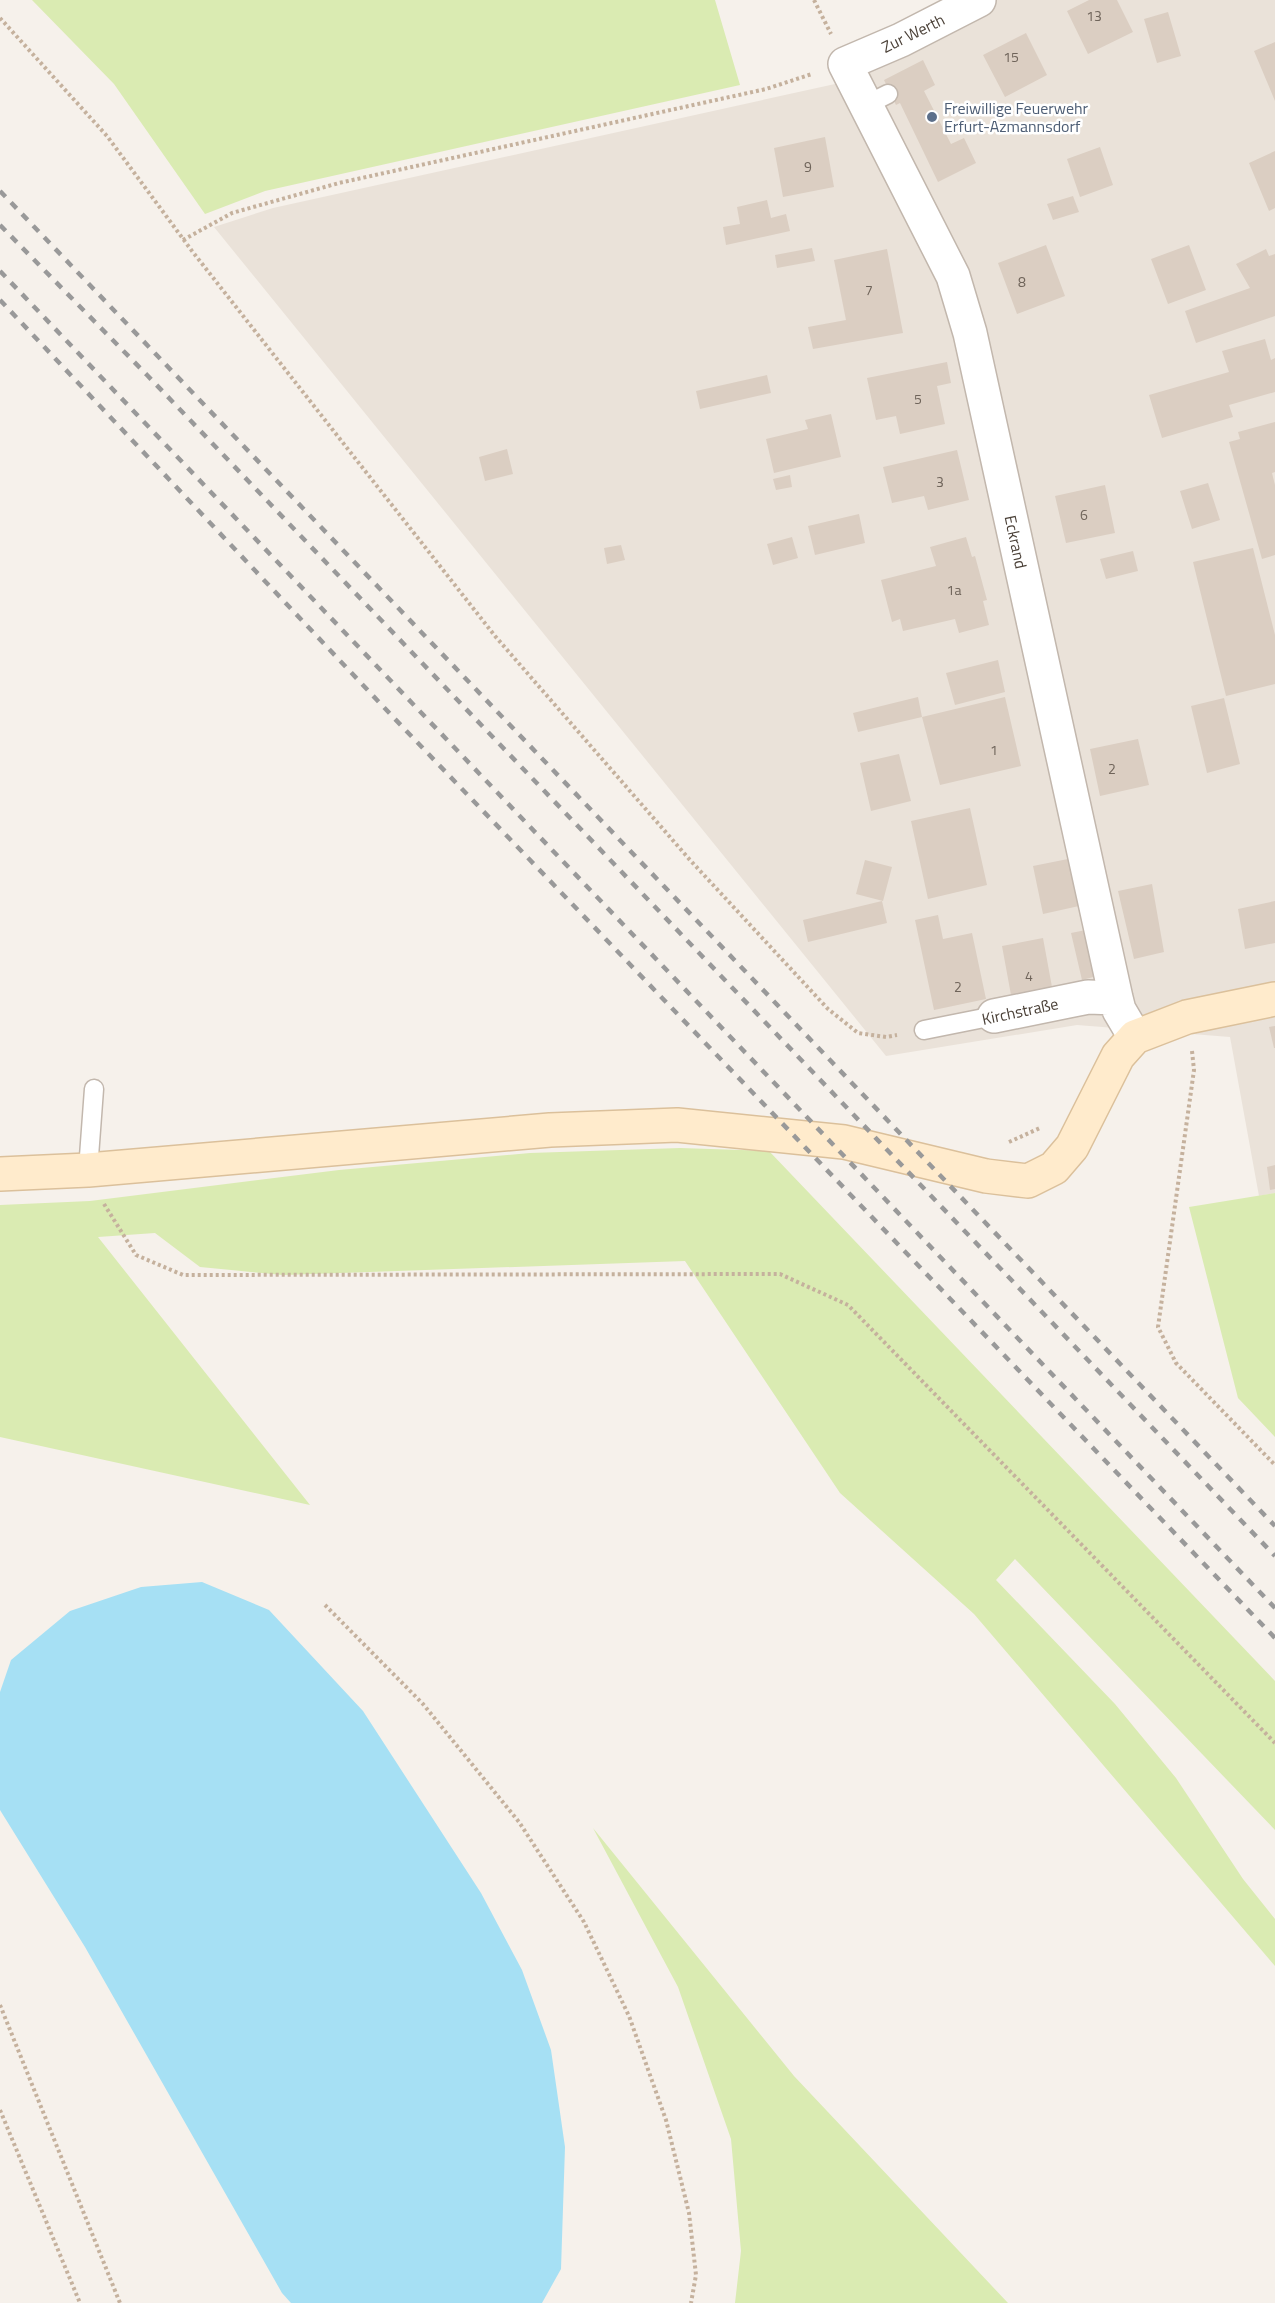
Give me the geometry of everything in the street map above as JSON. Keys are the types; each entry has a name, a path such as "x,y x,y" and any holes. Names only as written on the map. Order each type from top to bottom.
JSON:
{"street":[{"name":"Zur Werth","path":"845,64 901,40 979,0"},
{"name":"Eckrand","path":"845,64 877,99 953,276 970,333 1116,998 1119,1010 1135,1037"},
{"name":"Kirchstraße","path":"994,1016 1088,997 1116,998"},
{"path":"0,1174 88,1170 492,1135 677,1125 843,1142 986,1176 1028,1181 1054,1168 1072,1147 1118,1056 1135,1037 1188,1017 1275,999"}],"lane":[{"name":"Kirchstraße","path":"924,1030 994,1016"},
{"path":"88,1170 94,1089"}],"path":[{"path":"0,18 107,136 183,240 495,636 690,860 828,1009 858,1033 886,1037 924,1030"},
{"path":"183,240 232,213 339,183 765,89 845,64"},
{"path":"1188,1017 1194,1070 1158,1328 1176,1363 1275,1465"},
{"path":"88,1170 107,1211 135,1255 183,1275 780,1274 848,1305 1275,1743"},
{"path":"325,1605 423,1704 519,1822 584,1922 629,2016 666,2120 688,2213 696,2276 691,2303"},
{"path":"0,2005 120,2303"},
{"path":"0,2110 80,2303"}],"shaded area":[{"path":"951,0 1275,0 1275,1193 1259,1196 1230,1037 1077,1025 886,1056 214,227 273,208 835,84 870,39"}],"green space":[{"path":"32,0 715,0 740,85 265,191 205,214 114,84"},
{"path":"680,1148 769,1151 1275,1681 1275,1830 1015,1559 996,1580 1115,1704 1176,1778 1243,1879 1275,1919 1275,1966 974,1614 840,1493 685,1261 283,1275 200,1267 155,1233 98,1237 310,1505 0,1437 0,1205 90,1201 339,1170 530,1153"},
{"path":"1275,1193 1275,1437 1238,1398 1189,1207"},
{"path":"593,1828 794,2076 1008,2303 735,2303 741,2251 731,2139 678,1987"}],"water":[{"path":"202,1582 269,1610 363,1711 481,1893 522,1970 551,2050 565,2147 561,2269 542,2303 291,2303 282,2293 85,1947 0,1810 0,1692 11,1660 70,1611 141,1587"}],"building":[{"path":"1089,0 1117,0 1133,32 1088,54 1067,11"},
{"path":"1168,12 1181,56 1157,63 1144,19"},
{"path":"1026,33 1047,75 1005,97 983,55"},
{"path":"1275,42 1275,101 1254,51"},
{"path":"923,60 935,85 924,91 951,144 964,138 976,163 938,182 900,103 896,105 884,80"},
{"path":"825,137 834,187 783,197 774,148"},
{"path":"1100,147 1113,185 1080,197 1067,159"},
{"path":"1275,151 1275,208 1269,211 1249,163"},
{"path":"1073,196 1079,212 1053,220 1047,204"},
{"path":"767,200 771,218 786,214 790,231 726,245 723,227 740,224 737,207"},
{"path":"1046,245 1065,296 1017,314 998,263"},
{"path":"1189,245 1206,290 1168,304 1151,259"},
{"path":"812,248 815,261 777,268 775,255"},
{"path":"887,249 903,333 813,349 808,327 846,320 834,260"},
{"path":"1266,249 1269,256 1275,254 1275,316 1196,343 1185,311 1250,288 1236,264"},
{"path":"1265,339 1271,360 1275,358 1275,392 1229,405 1233,417 1162,438 1149,395 1229,372 1222,351"},
{"path":"947,362 951,383 937,386 945,424 900,434 896,416 876,420 867,378"},
{"path":"767,375 771,393 700,409 696,391"},
{"path":"831,414 841,457 774,473 766,439 808,429 805,420"},
{"path":"1275,422 1275,472 1272,473 1275,485 1275,555 1262,559 1229,442 1240,439 1238,432"},
{"path":"507,449 513,474 485,481 479,457"},
{"path":"957,450 969,500 928,510 924,496 892,503 883,467"},
{"path":"790,475 792,487 776,490 773,479"},
{"path":"1208,483 1220,520 1192,529 1180,491"},
{"path":"1105,485 1115,533 1066,543 1055,496"},
{"path":"859,514 865,543 815,555 808,526"},
{"path":"792,537 798,558 773,565 767,544"},
{"path":"966,537 972,557 975,556 987,600 983,601 989,625 959,633 955,619 903,631 900,619 892,622 881,580 936,566 930,547"},
{"path":"621,545 625,560 607,564 604,548"},
{"path":"1253,548 1275,635 1275,684 1226,696 1193,562"},
{"path":"1133,551 1138,571 1106,579 1100,559"},
{"path":"998,660 1005,692 955,705 946,673"},
{"path":"918,697 922,717 858,732 853,713"},
{"path":"1005,697 1021,766 940,785 922,717"},
{"path":"1224,698 1240,764 1207,773 1191,706"},
{"path":"1138,739 1149,785 1100,796 1090,749"},
{"path":"899,754 911,801 871,811 860,763"},
{"path":"970,808 987,885 928,899 911,821"},
{"path":"1078,857 1088,904 1043,914 1033,866"},
{"path":"865,860 892,867 883,901 856,894"},
{"path":"1152,884 1164,952 1134,959 1118,891"},
{"path":"882,901 887,923 808,942 803,920"},
{"path":"1275,901 1275,943 1245,949 1238,909"},
{"path":"938,915 943,939 972,933 986,999 934,1010 915,920"},
{"path":"1091,929 1101,975 1082,980 1071,933"},
{"path":"1043,938 1052,987 1011,995 1002,946"},
{"path":"1275,1026 1275,1048 1274,1048 1269,1027"},
{"path":"1275,1165 1275,1189 1270,1190 1267,1167"}],"railway":[{"path":"0,191 1275,1526"},
{"path":"0,225 147,375 1275,1556"},
{"path":"0,271 1275,1608"},
{"path":"0,300 394,718 1275,1638"}],"place":[{"name":"Freiwillige Feuerwehr Erfurt-Azmannsdorf","path":"932,117"}]}
